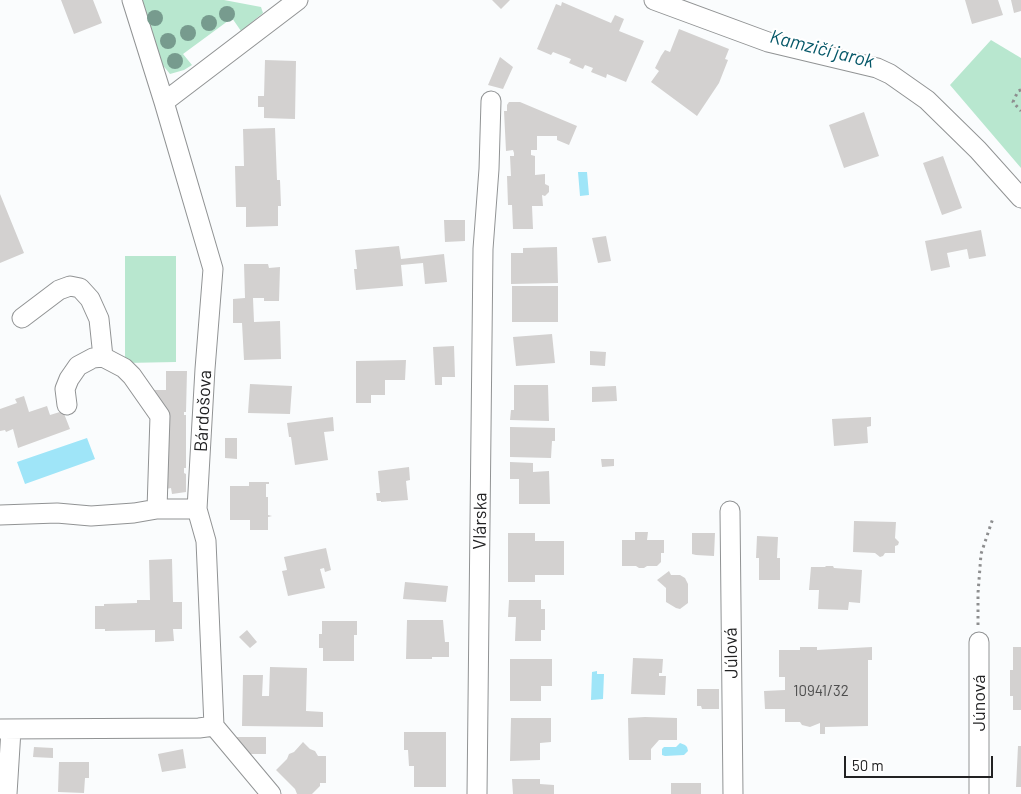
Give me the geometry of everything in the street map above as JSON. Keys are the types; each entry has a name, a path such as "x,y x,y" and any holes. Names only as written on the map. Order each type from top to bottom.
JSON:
{"street":[{"name":"Bárdošova","path":"132,0 213,269 197,509 206,540 214,726"},
{"path":"164,102 298,0"},
{"path":"654,0 768,42 878,68 890,74 927,100 978,150 1021,198"},
{"name":"Vlárska","path":"477,794 483,249 489,168 491,101"},
{"path":"22,318 58,290 70,286 80,288 90,299 99,319 104,356"},
{"path":"67,405 65,389 78,366 93,358 104,356 124,368 160,416 157,509"},
{"path":"0,515 57,514 90,516 134,514 157,509 197,509"},
{"name":"Júlová","path":"730,511 733,794"},
{"name":"Júnová","path":"979,642 979,794"},
{"path":"7,794 6,729 199,728 214,726 271,794"}],"path":[{"path":"1021,90 1018,91 1013,102 1021,111"},
{"path":"979,642 978,593 981,554 994,518"}],"green space":[{"path":"140,0 224,0 261,7 263,13 241,31 232,18 183,54 192,65 184,70 170,74 161,63"},
{"path":"991,40 1021,58 1021,168 950,85"},
{"path":"125,256 176,256 176,362 125,363"}],"water":[{"path":"578,172 587,172 589,195 580,196"},
{"path":"87,438 95,459 25,484 17,462"},
{"path":"597,671 597,674 604,674 603,699 591,700 592,672"},
{"path":"680,743 687,747 688,751 684,755 662,755 664,747 676,747"}],"building":[{"path":"61,0 93,0 102,23 74,34"},
{"path":"492,0 510,0 501,9"},
{"path":"965,0 998,0 1003,15 972,24"},
{"path":"1011,0 1021,0 1021,11 1014,13"},
{"path":"562,2 611,23 615,15 624,19 619,31 644,41 626,82 607,74 606,78 591,72 593,68 585,65 583,69 569,63 571,59 553,52 551,55 537,49 556,4 561,6"},
{"path":"679,29 729,49 725,59 728,60 719,83 697,116 651,82 659,71 655,68 661,56 665,50 670,52"},
{"path":"500,57 513,67 503,89 488,85"},
{"path":"265,60 296,61 295,119 264,118 264,107 258,107 258,96 264,96"},
{"path":"509,102 520,102 577,126 569,145 557,140 557,136 537,136 537,150 531,150 531,155 535,156 535,175 545,174 545,184 549,186 549,192 545,196 542,195 543,206 532,206 533,229 513,229 512,205 508,205 507,176 511,176 510,156 514,156 513,150 506,151 504,111 507,111"},
{"path":"864,112 879,156 844,168 829,125"},
{"path":"275,128 277,180 280,180 281,206 278,206 278,226 246,227 246,207 236,207 235,166 244,166 243,129"},
{"path":"943,156 962,208 942,215 923,163"},
{"path":"0,194 24,253 0,263"},
{"path":"444,220 465,220 465,241 445,242"},
{"path":"981,230 986,256 969,259 967,249 947,253 950,267 931,271 925,241"},
{"path":"606,236 611,261 598,263 592,238"},
{"path":"399,246 401,259 444,254 447,282 425,284 423,263 401,265 403,286 356,290 354,269 357,269 355,250"},
{"path":"557,247 558,283 511,284 511,253 523,253 523,248"},
{"path":"244,264 268,264 269,268 280,267 279,301 264,301 264,298 253,298 254,322 280,321 281,359 244,360 242,323 233,323 233,299 245,298"},
{"path":"512,286 558,286 558,322 512,322"},
{"path":"552,334 555,363 516,366 513,337"},
{"path":"454,346 455,377 442,377 442,385 435,385 433,347"},
{"path":"590,351 606,352 605,366 590,365"},
{"path":"406,360 405,380 385,380 385,395 371,395 371,403 356,403 356,361"},
{"path":"166,371 187,371 186,412 184,412 184,415 186,415 186,468 184,468 184,473 186,474 186,492 172,494 171,488 166,489 166,407 160,408 144,390 166,390"},
{"path":"250,384 292,386 290,414 248,413"},
{"path":"514,385 548,385 549,421 510,420 511,410 514,410"},
{"path":"616,386 617,401 592,402 592,387"},
{"path":"24,396 29,412 47,406 50,415 63,411 70,429 18,448 13,429 6,432 5,430 0,431 0,409 17,403 15,399"},
{"path":"333,417 334,431 324,432 328,460 295,465 287,423"},
{"path":"871,417 871,426 867,427 868,443 834,446 832,419"},
{"path":"510,427 555,428 555,441 552,441 551,458 510,457"},
{"path":"225,438 237,438 237,459 225,458"},
{"path":"601,459 614,459 614,466 602,467"},
{"path":"510,462 533,463 533,472 549,471 550,504 519,504 519,479 510,479"},
{"path":"409,467 410,480 406,481 408,500 377,501 376,493 380,493 378,471"},
{"path":"249,482 269,482 269,484 266,484 266,497 268,497 268,515 272,516 268,517 268,530 250,530 250,520 230,520 230,486 249,486"},
{"path":"854,521 896,522 895,538 899,542 895,546 895,553 885,553 880,557 875,553 853,552"},
{"path":"635,532 648,532 647,540 664,540 664,553 661,553 661,562 657,566 639,568 636,566 622,566 622,540 635,540"},
{"path":"508,533 535,533 535,541 564,541 564,575 535,575 535,582 508,582"},
{"path":"692,533 715,533 714,556 692,554"},
{"path":"757,536 778,537 777,558 780,558 780,580 759,580 759,558 756,558"},
{"path":"326,548 331,570 325,572 324,568 320,569 325,588 288,596 282,571 287,570 284,557"},
{"path":"172,559 173,602 182,602 182,629 173,629 174,641 155,642 155,630 105,631 105,629 95,629 95,606 137,603 137,600 150,600 149,560"},
{"path":"826,566 862,570 860,603 849,602 848,610 818,609 819,590 809,590 811,567"},
{"path":"669,571 671,575 680,575 685,578 688,584 688,603 680,609 666,602 666,588 657,580"},
{"path":"405,582 448,586 446,602 403,599"},
{"path":"509,600 541,600 541,609 545,609 545,630 541,630 541,641 515,641 516,617 508,617"},
{"path":"407,620 443,620 445,642 449,642 449,657 406,659"},
{"path":"322,621 357,621 357,635 354,635 354,661 323,661 323,648 319,648 319,634 322,634"},
{"path":"247,630 257,642 250,648 239,637"},
{"path":"800,647 817,647 817,650 872,647 872,660 868,660 868,726 825,727 825,734 820,734 820,723 810,727 802,725 800,722 785,722 785,709 765,709 764,691 785,690 785,677 779,677 779,650 800,650"},
{"path":"1013,647 1021,647 1021,710 1013,710 1013,696 1010,696 1010,670 1013,670"},
{"path":"633,658 663,659 662,673 659,673 659,676 666,676 665,695 631,694"},
{"path":"510,659 552,659 552,686 541,686 541,701 510,701"},
{"path":"270,667 307,668 306,711 323,712 323,727 242,726 243,675 263,675 262,696 269,696"},
{"path":"697,689 719,689 719,709 702,709 701,706 697,706"},
{"path":"511,718 551,718 551,742 540,743 540,760 510,761"},
{"path":"628,718 677,718 677,740 659,740 651,749 651,760 629,760"},
{"path":"404,732 446,732 446,787 414,787 414,766 409,766 408,750 404,750"},
{"path":"235,737 266,737 266,754 248,754"},
{"path":"303,742 315,751 318,756 326,756 326,783 320,783 320,786 312,794 297,794 295,789 276,770 287,759 289,754 294,752"},
{"path":"1018,746 1021,746 1021,787 1016,787"},
{"path":"34,747 53,748 53,758 33,757"},
{"path":"183,749 186,768 162,772 158,754"},
{"path":"59,762 89,762 89,778 85,778 84,793 58,792"},
{"path":"512,779 540,779 540,784 554,785 554,794 513,794"},
{"path":"671,783 701,783 701,794 671,794"}],"water label":[{"name":"Kamzičí jarok","path":"822,49"}]}
